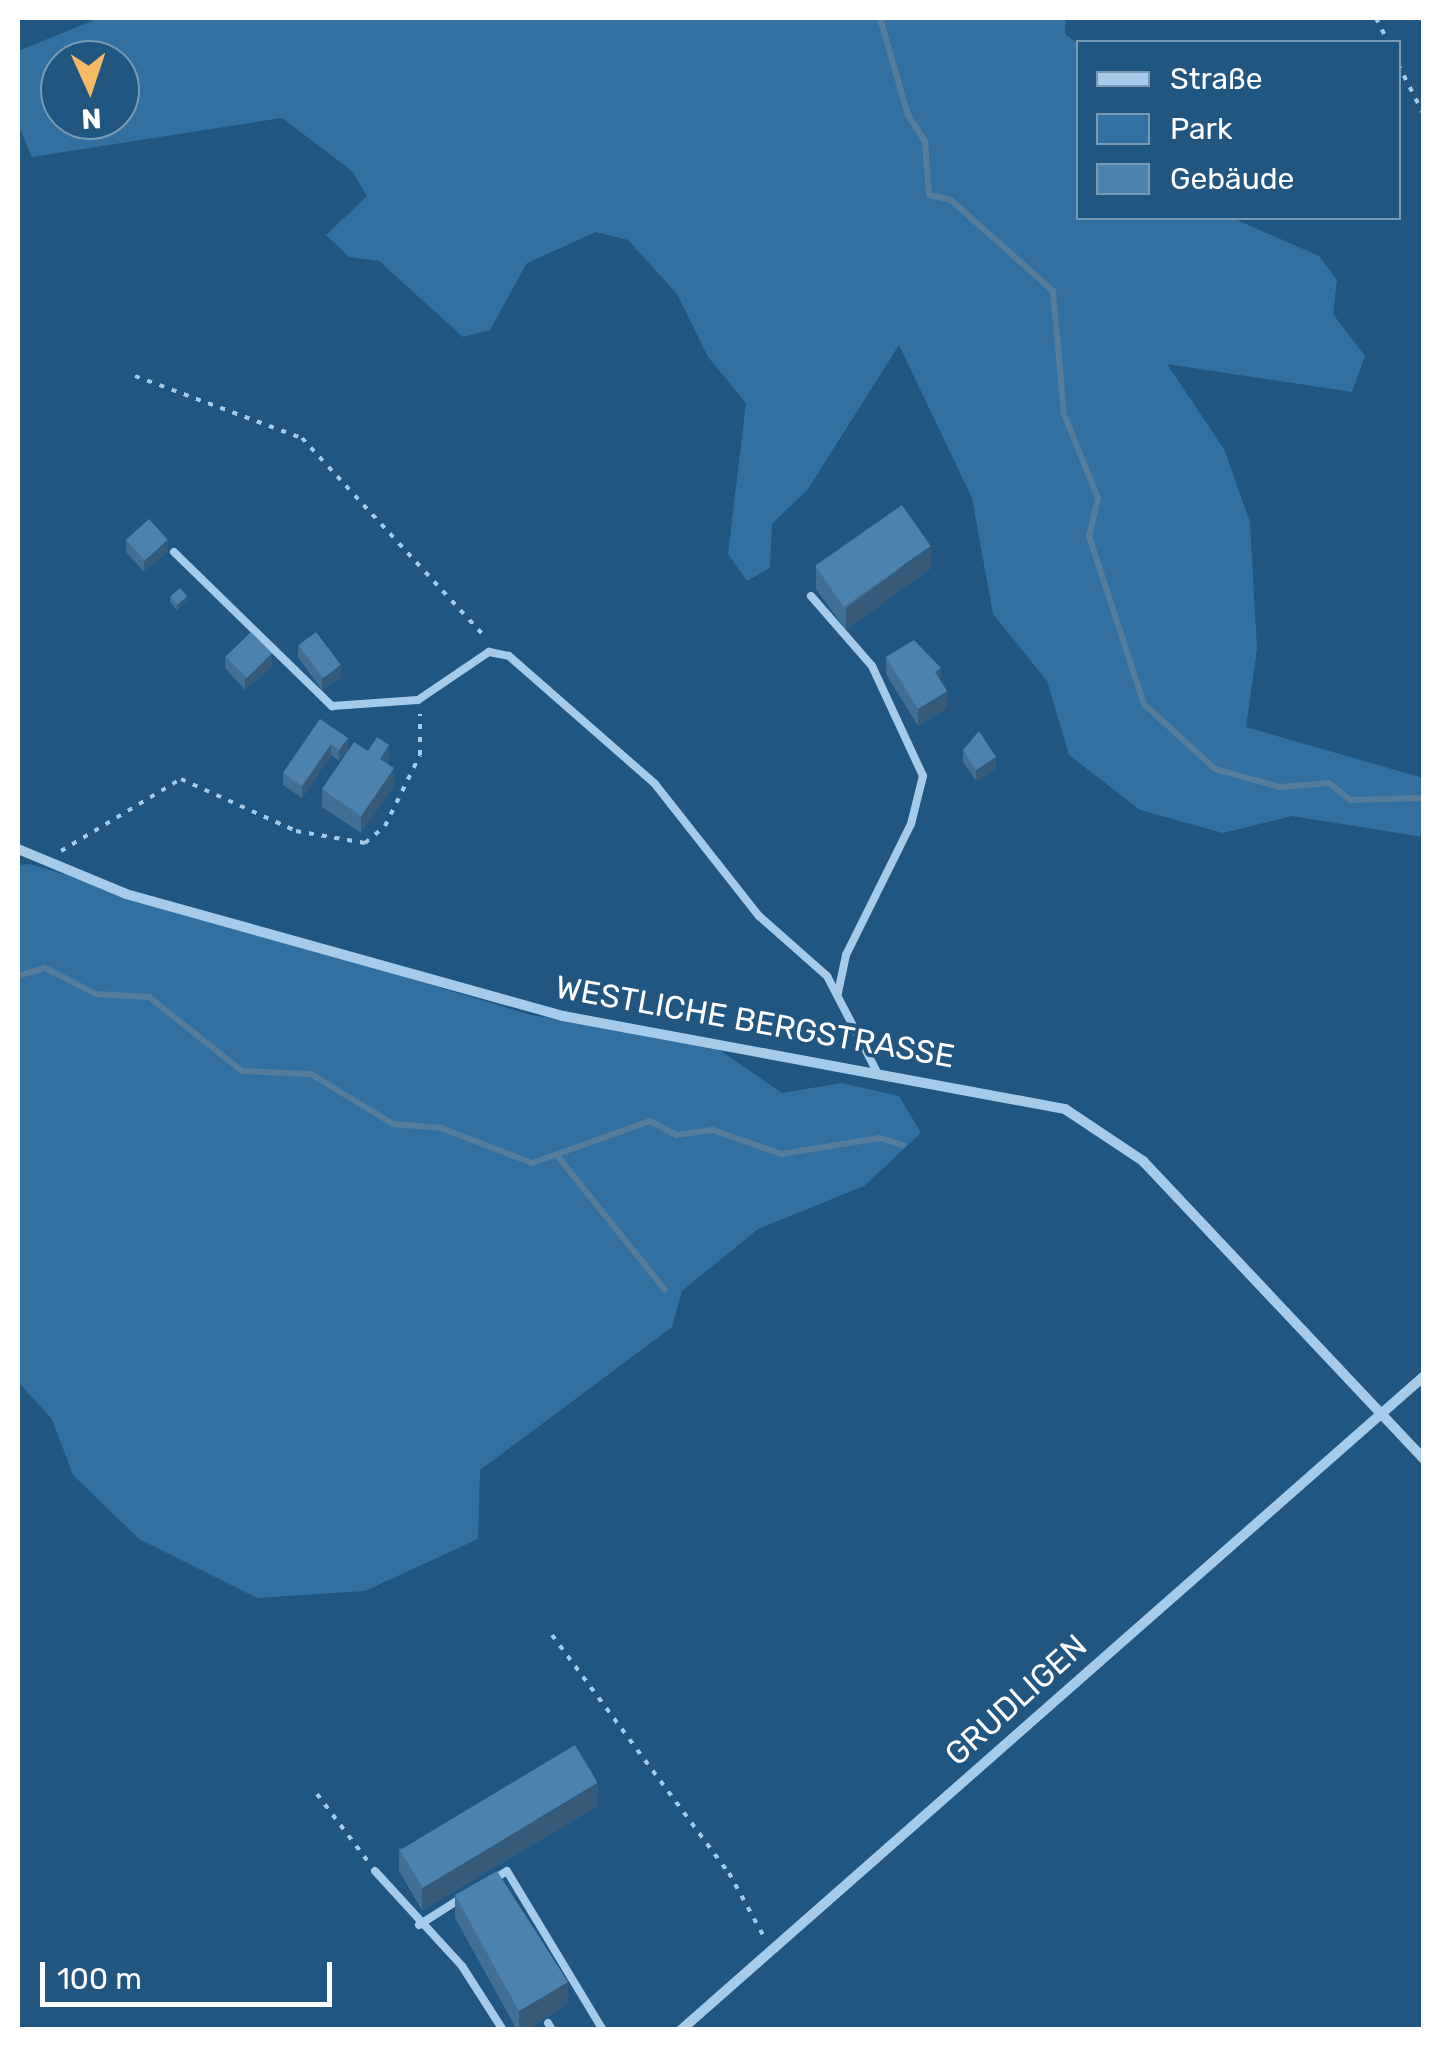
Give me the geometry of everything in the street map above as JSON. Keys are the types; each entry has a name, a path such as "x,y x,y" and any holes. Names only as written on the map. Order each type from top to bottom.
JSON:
{"street":[{"name":"WESTLICHE BERGSTRASSE","path":"18,850 49,865 563,1016 1014,1094 1100,1128 1384,1408 1424,1459"},
{"name":"GRUDLIGEN","path":"681,2030 1424,1376"}],"lane":[{"path":"174,552 322,703 418,700 489,652 509,656 654,784 759,916 838,994 876,1070"},
{"path":"811,596 872,666 923,776 916,812 846,956 838,994"},
{"path":"376,1871 418,1924 462,1966 503,2030"},
{"path":"418,1924 507,1871 603,2030"}],"path":[{"path":"1401,70 1424,114"},
{"path":"135,376 302,438 463,608 489,652"},
{"path":"49,865 156,787 181,779 296,831 366,842 385,826 420,755 418,700"},
{"path":"552,1635 730,1873 771,1951"},
{"path":"317,1794 376,1871"}],"green space":[{"path":"99,18 1066,18 1065,34 1076,42 1076,220 1237,220 1319,256 1337,280 1333,314 1365,356 1352,392 1167,364 1224,449 1250,522 1257,649 1246,727 1423,778 1423,837 1292,816 1223,833 1140,810 1069,755 1047,681 993,614 972,498 899,345 808,489 772,524 770,568 747,581 728,554 746,403 708,357 677,294 628,240 596,232 527,263 490,330 463,337 379,261 349,257 326,235 367,196 352,171 282,118 32,157 18,125 18,51 40,42 40,140 140,140 140,40 45,40"},
{"path":"30,864 527,1014 718,1049 782,1093 841,1083 899,1096 921,1133 864,1186 758,1229 682,1291 672,1327 480,1470 478,1539 365,1591 257,1598 139,1539 73,1475 52,1419 18,1382 18,865"}],"building":[{"path":"902,505 931,546 844,607 815,566"},
{"path":"149,519 168,540 145,561 126,540"},
{"path":"180,588 187,596 177,605 170,597"},
{"path":"251,632 272,654 247,678 226,656"},
{"path":"316,632 341,665 323,678 298,645"},
{"path":"914,640 941,668 935,672 947,691 918,709 886,657"},
{"path":"320,719 348,738 339,750 331,744 302,786 283,773"},
{"path":"979,731 996,757 976,770 963,750"},
{"path":"377,737 389,745 380,759 394,768 361,816 322,789 354,742 368,751"},
{"path":"575,1745 598,1783 423,1888 400,1850"},
{"path":"497,1871 568,1982 519,2011 455,1895"}],"waterway":[{"path":"880,18 908,115 925,141 929,195 951,200 1053,291 1064,414 1098,498 1089,536 1144,704 1215,769 1280,787 1329,783 1350,800 1424,798"},
{"path":"18,976 45,968 96,994 149,997 242,1071 311,1074 393,1124 441,1128 532,1163 650,1121 676,1135 713,1130 781,1154 880,1138 903,1145"},
{"path":"559,1158 665,1290"}]}
